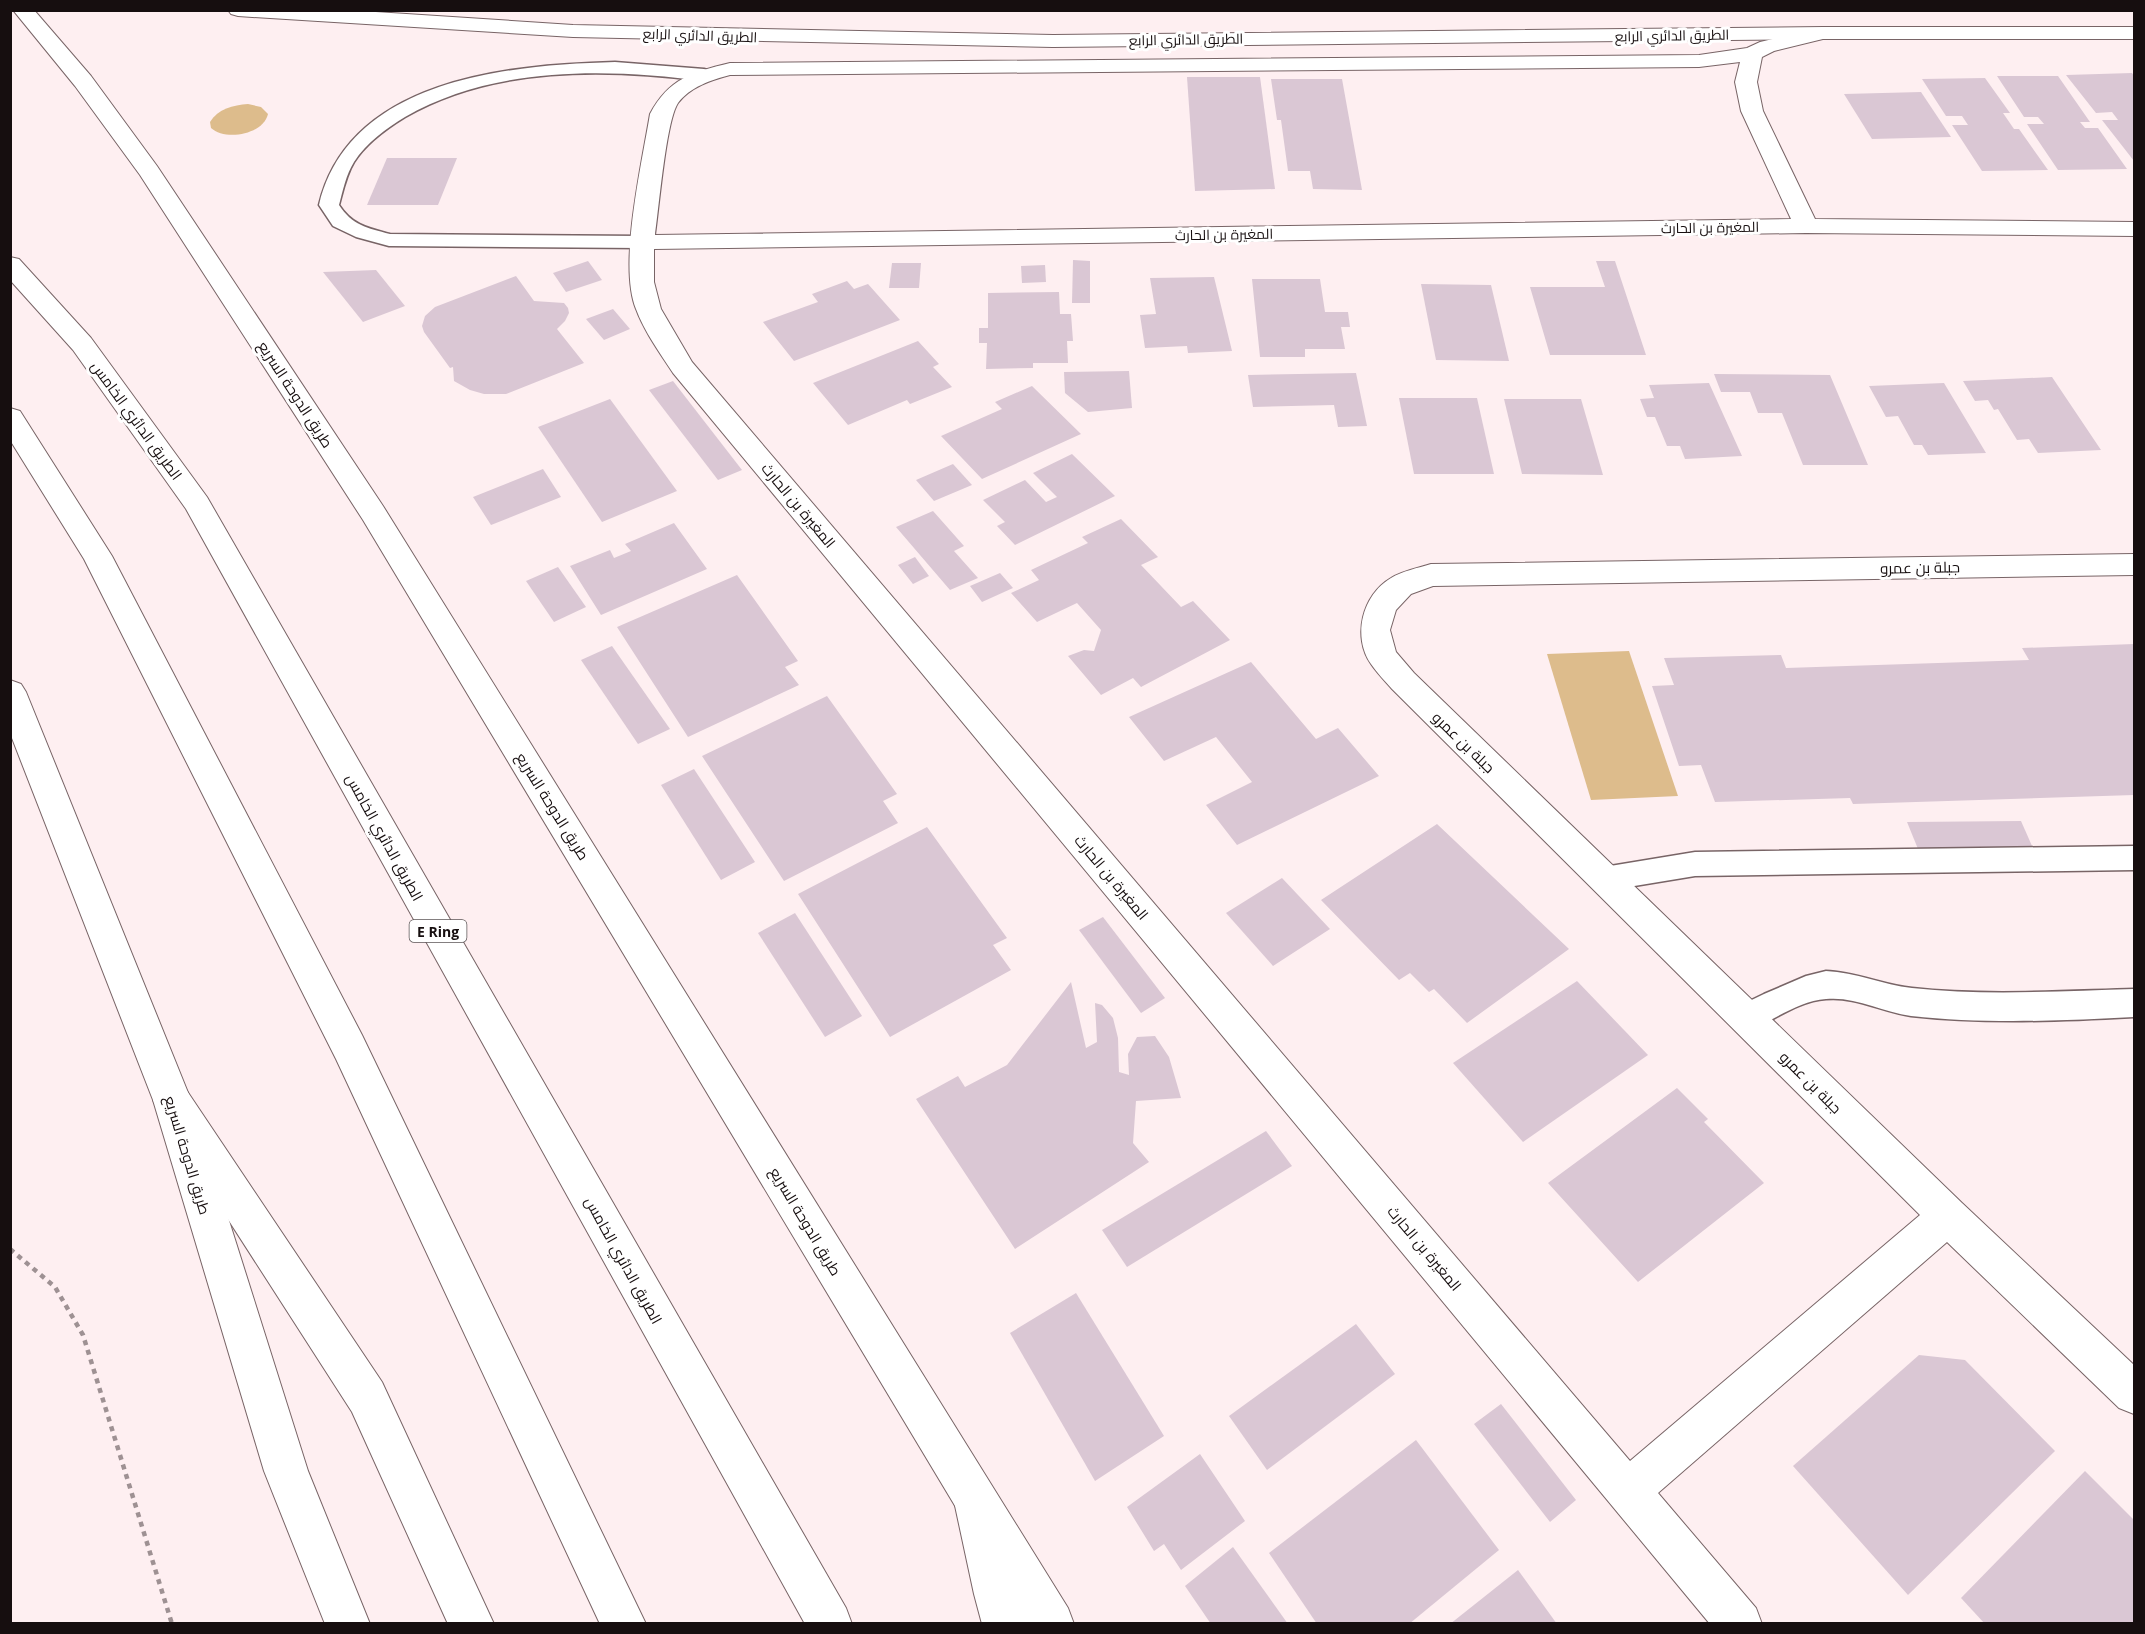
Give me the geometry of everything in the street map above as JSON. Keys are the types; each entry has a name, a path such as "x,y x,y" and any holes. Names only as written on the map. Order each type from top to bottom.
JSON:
{"main road":[{"name":"طريق الدوحة السريع","path":"23,10 82,81 149,171 373,513 1052,1623"},
{"name":"الطريق الدائري الرابع","path":"239,10 573,31 884,39 1053,41 1824,33 2134,33"},
{"name":"المغيرة بن الحارث","path":"1740,1623 682,367 648,309 642,282 642,242 661,114 667,99 683,85 704,75 730,69 1699,61 1752,54 1767,46 1824,33"},
{"name":"المغيرة بن الحارث","path":"1752,54 1746,82 1752,111 1806,226"},
{"name":"المغيرة بن الحارث","path":"1671,61 1720,84 1752,111"},
{"name":"المغيرة بن الحارث","path":"642,242 1806,226 2134,229"},
{"name":"الطريق الدائري الخامس","path":"10,264 82,344 164,454 197,504 830,1623"},
{"path":"10,417 97,556 350,1047 624,1623"},
{"name":"جبلة بن عمرو","path":"2134,564 1431,574 1401,586 1382,605 1375,630 1382,657 1403,681 1948,1216 2134,1393"},
{"name":"طريق الدوحة السريع","path":"10,692 172,1100 286,1471 348,1623"},
{"path":"172,1100 368,1396 472,1623"},
{"path":"1629,1490 1948,1216"},
{"path":"976,1501 996,1594 1005,1623"}],"lane":[{"path":"642,242 389,240 363,233 340,222 329,205 334,181 348,155 383,121 409,104 488,79 583,69 667,70 704,75"},
{"path":"1604,879 1695,864 2134,858"},
{"path":"1746,1018 1784,999 1824,986 1846,985 1902,1001 1943,1004 2134,1003"}],"path":[{"path":"10,1249 55,1287 82,1335 172,1623"}],"shaded area":[{"path":"248,104 261,107 268,114 259,127 234,135 217,132 211,128 210,122 222,111"},
{"path":"1629,651 1678,796 1591,800 1547,654"}],"building":[{"path":"2132,73 2134,76 2134,161 2102,120 2118,120 2112,112 2096,113 2066,75"},
{"path":"1997,76 2058,76 2090,122 2080,122 2085,128 2098,128 2127,169 2058,170 2027,124 2044,124 2038,117 2024,117"},
{"path":"1187,77 1260,77 1275,189 1195,191"},
{"path":"1985,78 2010,113 2003,113 2014,129 2019,129 2048,170 1982,171 1952,125 1968,125 1962,116 1946,116 1922,79"},
{"path":"1271,79 1342,79 1362,190 1313,189 1310,171 1288,171 1281,120 1277,120"},
{"path":"1921,92 1951,137 1872,139 1844,94"},
{"path":"387,158 457,158 438,205 367,205"},
{"path":"1073,260 1090,261 1090,303 1072,303"},
{"path":"588,261 602,280 566,292 553,273"},
{"path":"1596,261 1615,261 1646,355 1550,355 1530,287 1605,287"},
{"path":"892,263 921,263 919,288 889,288"},
{"path":"1045,265 1046,282 1022,283 1021,266"},
{"path":"376,270 405,306 363,322 323,272"},
{"path":"516,276 534,301 564,303 568,308 569,313 565,321 557,329 584,363 506,394 484,394 470,390 454,381 453,367 450,368 424,332 422,326 425,316 435,307"},
{"path":"1214,277 1232,351 1188,353 1187,346 1145,348 1140,315 1156,314 1150,278"},
{"path":"1252,279 1320,279 1325,312 1348,312 1350,327 1341,327 1345,349 1305,349 1305,357 1260,357"},
{"path":"847,281 854,289 868,284 900,320 794,361 763,322 818,302 812,294"},
{"path":"1421,284 1491,285 1509,361 1436,360"},
{"path":"1059,292 1060,314 1071,314 1073,341 1067,341 1068,363 1033,363 1033,368 986,369 987,343 979,343 979,328 988,328 988,293"},
{"path":"613,309 630,329 604,340 586,319"},
{"path":"918,341 939,364 933,367 952,387 910,404 907,400 848,425 813,383"},
{"path":"1129,371 1132,408 1088,412 1065,393 1064,372"},
{"path":"1356,373 1367,426 1338,427 1334,405 1253,407 1248,375"},
{"path":"1714,374 1830,375 1868,465 1803,465 1782,413 1758,413 1750,392 1721,392"},
{"path":"2052,377 2101,450 2038,453 2029,439 2017,440 1998,409 1994,410 1988,400 1975,401 1963,381"},
{"path":"673,381 742,470 718,480 649,390"},
{"path":"1709,383 1742,456 1685,459 1680,446 1667,446 1655,417 1647,417 1640,399 1654,398 1649,385"},
{"path":"1944,383 1986,453 1928,455 1922,445 1914,445 1898,416 1886,417 1869,386"},
{"path":"1032,386 1081,434 982,479 941,436 1002,409 995,402"},
{"path":"1399,398 1477,398 1494,474 1414,474"},
{"path":"610,399 677,491 602,522 538,427"},
{"path":"1504,399 1581,399 1603,475 1522,474"},
{"path":"1072,454 1115,496 1015,545 997,526 1005,522 983,500 1025,480 1046,502 1057,497 1033,473"},
{"path":"953,464 972,485 934,501 916,480"},
{"path":"543,469 561,497 491,525 473,497"},
{"path":"933,511 964,546 954,551 978,578 950,590 896,527"},
{"path":"1121,519 1158,557 1141,565 1181,607 1193,601 1230,640 1141,687 1133,678 1101,695 1068,656 1084,650 1094,651 1101,630 1077,603 1037,622 1011,593 1039,580 1031,570 1088,543 1082,537"},
{"path":"674,523 707,569 601,615 570,566 610,550 614,558 631,551 625,544"},
{"path":"915,557 929,576 913,584 898,565"},
{"path":"558,567 586,607 554,622 526,581"},
{"path":"1000,573 1013,588 982,602 970,586"},
{"path":"737,575 798,661 785,667 799,685 688,737 617,627"},
{"path":"2134,644 2134,795 1853,804 1850,798 1715,802 1701,765 1679,766 1652,686 1674,685 1664,658 1781,655 1786,668 2029,660 2022,648"},
{"path":"612,646 670,729 638,744 581,660"},
{"path":"1251,662 1316,739 1338,728 1379,776 1237,845 1206,805 1252,782 1216,737 1164,761 1129,717"},
{"path":"827,696 897,794 883,801 898,823 784,881 702,756"},
{"path":"694,769 755,862 721,880 661,785"},
{"path":"2021,821 2043,871 1927,871 1907,822"},
{"path":"1437,824 1569,949 1467,1023 1434,989 1429,992 1410,973 1399,980 1321,900"},
{"path":"927,827 1007,938 993,945 1011,970 890,1037 798,894"},
{"path":"1282,878 1330,929 1273,966 1226,913"},
{"path":"795,913 862,1016 825,1037 758,933"},
{"path":"1103,917 1165,998 1141,1013 1079,930"},
{"path":"1577,981 1648,1055 1523,1142 1453,1063"},
{"path":"1071,982 1086,1048 1097,1042 1095,1003 1102,1005 1113,1018 1118,1038 1119,1072 1129,1075 1128,1054 1137,1037 1155,1036 1169,1057 1181,1098 1136,1101 1133,1143 1149,1162 1015,1249 916,1099 958,1076 965,1087 1007,1065"},
{"path":"1677,1088 1708,1119 1704,1122 1764,1183 1638,1282 1548,1183"},
{"path":"1266,1131 1292,1166 1127,1267 1102,1230"},
{"path":"1076,1293 1164,1436 1095,1481 1010,1333"},
{"path":"1356,1324 1395,1374 1267,1470 1229,1416"},
{"path":"1919,1355 1965,1360 2055,1451 1908,1595 1793,1466"},
{"path":"1501,1404 1576,1500 1550,1522 1474,1424"},
{"path":"1416,1440 1499,1550 1409,1624 1317,1624 1269,1553"},
{"path":"1200,1454 1245,1521 1181,1570 1164,1544 1154,1551 1127,1507"},
{"path":"2085,1471 2134,1520 2134,1624 1985,1624 1961,1598"},
{"path":"1233,1547 1288,1624 1211,1624 1185,1586"},
{"path":"1518,1570 1557,1624 1450,1624"}]}
